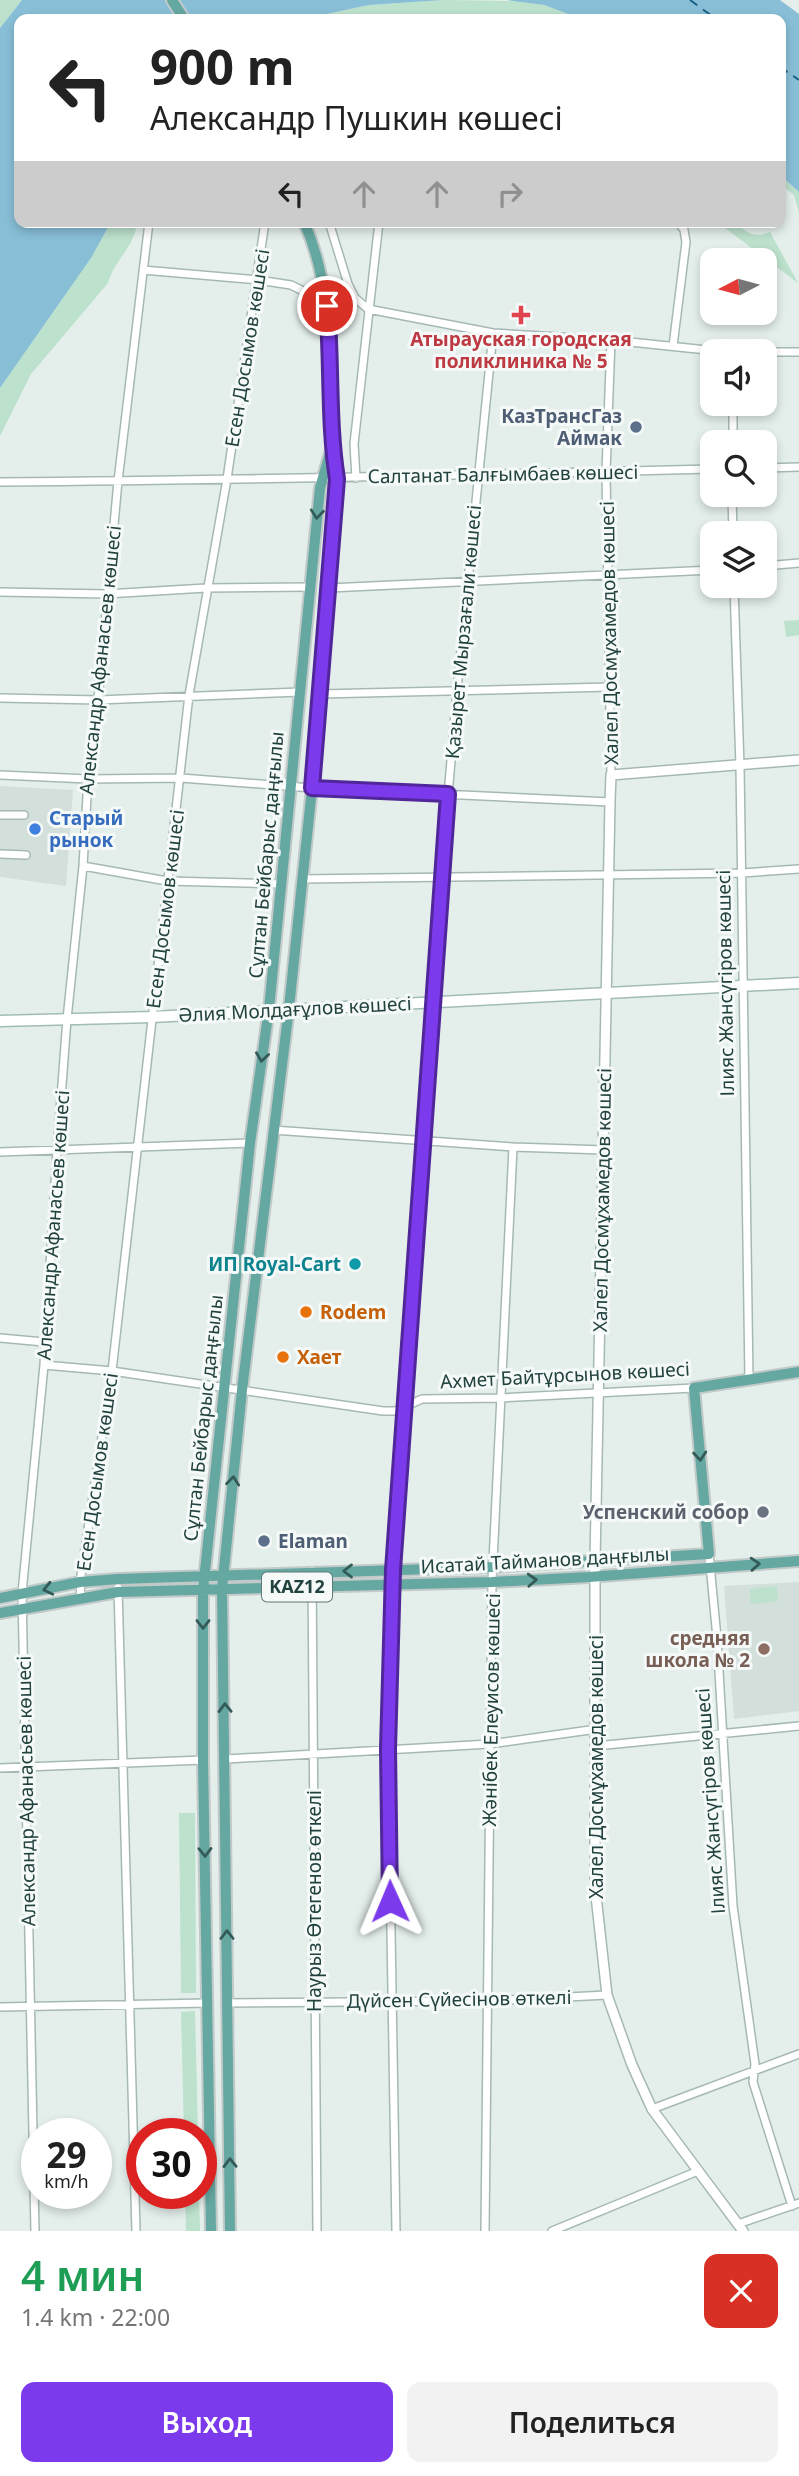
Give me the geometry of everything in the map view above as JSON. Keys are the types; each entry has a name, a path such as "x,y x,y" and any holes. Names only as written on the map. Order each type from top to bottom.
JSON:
{"main road":[{"name":"Сұлтан Бейбарыс даңғылы","path":"230,2231 222,1589 242,1390 289,1008 312,788 337,479 332,447 327,306 321,271 306,228"},
{"name":"Сұлтан Бейбарыс даңғылы","path":"211,2231 203,1760 203,1590 250,1143 269,1009 322,479 332,447"},
{"name":"Әлия Молдағұлов көшесі","path":"0,1021 152,1017 799,984"},
{"path":"238,1263 247,1261 257,1265"},
{"name":"Ахмет Байтұрсынов көшесі","path":"694,1388 799,1372"},
{"name":"Ілияс Жансүгіров көшесі","path":"694,1388 709,1554"},
{"name":"Исатай Тайманов даңғылы","path":"0,1598 80,1582 118,1578 493,1567 709,1554"},
{"name":"Исатай Тайманов даңғылы","path":"0,1613 118,1592 492,1582 799,1561"}],"street":[{"name":"Александр Афанасьев көшесі","path":"35,2231 22,1593 44,1364 57,1150 83,866 88,779 98,701 118,481 148,228"},
{"name":"Есен Досымов көшесі","path":"81,1598 80,1582 112,1371 189,695 227,479 264,228"},
{"path":"331,228 348,284 355,298 368,309 493,333 611,340 700,349"},
{"path":"356,478 354,444 378,228"},
{"path":"673,346 686,242 682,228"},
{"path":"143,270 257,280 291,285 303,291"},
{"name":"Қазырет Мырзағали көшесі","path":"396,2231 388,1749 393,1570 441,878 493,333"},
{"name":"Халел Досмұхамедов көшесі","path":"611,340 606,472 611,775 595,1560 595,1886 607,1995 632,2065 652,2109 741,2228"},
{"path":"777,352 799,352"},
{"path":"777,468 799,467"},
{"name":"Салтанат Балғымбаев көшесі","path":"0,482 337,479 478,473 700,469"},
{"path":"777,565 799,563"},
{"path":"329,588 700,571"},
{"path":"0,592 106,594 206,588 310,587"},
{"name":"Ілияс Жансүгіров көшесі","path":"734,598 742,873 749,1380"},
{"path":"320,694 610,687"},
{"path":"0,698 98,701 300,692"},
{"path":"611,775 799,761"},
{"path":"0,775 88,779 181,778 312,788 610,802"},
{"path":"0,815 24,815"},
{"path":"0,854 26,855"},
{"path":"83,866 167,881 282,884"},
{"path":"302,879 742,873 799,869"},
{"path":"273,1130 513,1147 604,1150"},
{"path":"0,1152 250,1143"},
{"name":"Жәнібек Елеуисов көшесі","path":"485,2231 492,1582 513,1147"},
{"path":"0,1338 44,1342"},
{"name":"Ахмет Байтұрсынов көшесі","path":"44,1364 112,1371 383,1411 395,1411 422,1399 500,1398 694,1388"},
{"name":"Ілияс Жансүгіров көшесі","path":"709,1554 733,1906 755,2064 753,2082 796,2204"},
{"name":"Наурыз Өтегенов өткелі","path":"312,1571 317,2231"},
{"name":"Есен Досымов көшесі","path":"118,1578 136,2231"},
{"path":"596,1746 799,1726"},
{"path":"226,1759 490,1744 597,1730"},
{"path":"0,1768 203,1760"},
{"name":"Дүйсен Сүйесінов өткелі","path":"228,2003 487,2001 607,1995"},
{"path":"0,2007 208,2003"},
{"path":"652,2109 799,2054"},
{"path":"552,2231 698,2171"},
{"path":"741,2228 796,2204"}],"shaded area":[{"name":"Старый рынок","path":"0,786 73,790 66,886 0,877"},
{"name":"cредняя школа № 2","path":"799,1582 799,1711 734,1719 724,1586"}],"green space":[{"path":"0,0 22,0 0,28"},
{"path":"443,0 519,1 544,5 568,14 327,14 369,5"},
{"path":"786,181 799,192 799,213 794,195 786,189"},
{"path":"108,228 136,228 129,246 108,283 31,374 0,436 0,388 91,258"},
{"path":"725,228 740,228 757,235 770,232 798,283 777,267 777,248 752,248"},
{"path":"799,620 799,635 786,637 784,621"},
{"path":"777,1586 778,1601 751,1604 750,1589"},
{"path":"179,1813 195,1813 196,1993 181,1993"},
{"path":"195,2011 198,2118 184,2118 181,2012"},
{"path":"185,2209 199,2209 200,2231 186,2231"}],"water":[{"path":"22,0 443,0 369,5 327,14 14,14 14,228 108,228 91,258 0,388 0,28"},
{"path":"507,0 780,0 799,14 799,192 786,180 786,14 568,14 544,5"}],"ferry route":[{"path":"690,0 709,14"},
{"path":"786,71 799,80"}],"place":[{"name":"Атырауская городская поликлиника № 5","path":"521,315"},
{"name":"КазТрансГаз Аймак","path":"636,427"},
{"name":"Старый рынок","path":"35,829"},
{"name":"ИП Royal-Cart","path":"355,1264"},
{"name":"Rodem","path":"306,1312"},
{"name":"Хает","path":"283,1357"},
{"name":"Успенский собор","path":"763,1512"},
{"name":"Elaman","path":"264,1541"},
{"name":"cредняя школа № 2","path":"764,1649"}],"route":[{"path":"327,306 332,447 337,479 312,788 448,794 393,1570 388,1749 390,1901"}]}
